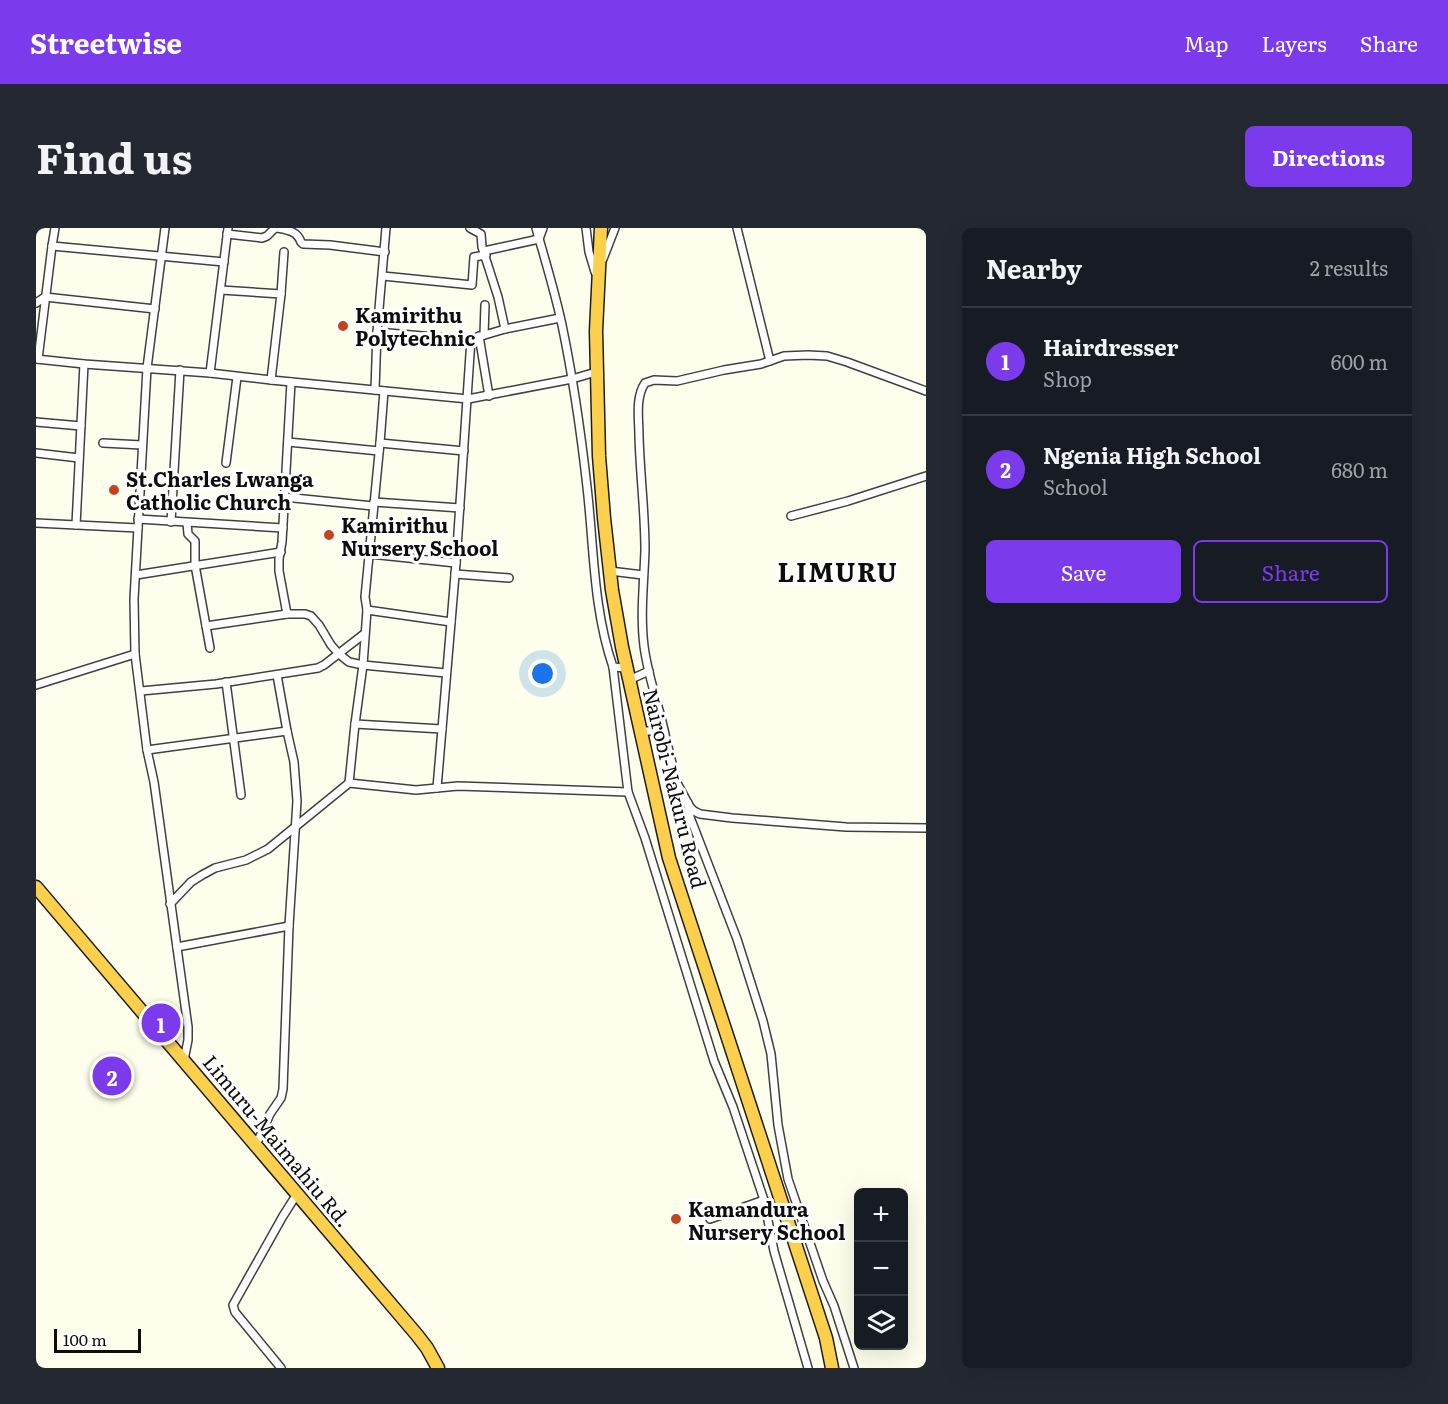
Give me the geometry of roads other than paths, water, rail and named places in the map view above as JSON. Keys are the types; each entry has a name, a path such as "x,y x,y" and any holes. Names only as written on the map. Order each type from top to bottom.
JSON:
{"highway":[{"name":"Nairobi-Nakuru Road","path":"601,228 596,372 599,456 610,572 622,647 669,858 782,1181 826,1338 832,1368"},
{"name":"Limuru-Maimahiu Rd.","path":"36,887 417,1335 438,1368"},
{"name":"Nairobi-Nakuru Road","path":"826,1338 839,1368"}],"street":[{"path":"56,228 37,359 180,370 271,381 468,399 572,380 596,372"},
{"path":"165,228 147,368 133,626 147,750 154,782 188,1027 189,1040 184,1060"},
{"path":"210,373 228,231 262,238 276,228 296,233 303,244 330,244 385,252"},
{"path":"375,390 377,332 386,228"},
{"path":"470,228 481,232 505,330"},
{"path":"536,228 560,318 572,380 587,488 599,609 613,667 628,792 645,838 714,1061 733,1107 764,1200 774,1251 807,1367"},
{"path":"539,239 543,228"},
{"path":"586,228 589,252 598,276"},
{"path":"598,276 615,228"},
{"path":"737,228 770,361"},
{"path":"383,276 472,285 474,257 539,239"},
{"path":"52,246 224,262"},
{"path":"271,381 284,252"},
{"path":"221,290 281,294"},
{"path":"36,303 45,297 155,309"},
{"path":"485,305 482,335 489,396"},
{"path":"377,332 446,339 471,339 560,318"},
{"path":"437,788 452,622 471,339"},
{"path":"926,391 871,369 827,356 790,355 678,381 649,381 645,383 640,398 639,418 644,522 642,602 644,644 677,783 688,803 694,811 700,814 732,818 846,827 926,828"},
{"path":"76,525 84,364"},
{"path":"171,522 180,370"},
{"path":"226,464 237,377"},
{"path":"287,614 279,559 283,528 291,382"},
{"path":"350,783 363,665 367,610 365,597 384,391"},
{"path":"36,423 81,426"},
{"path":"288,441 464,451"},
{"path":"103,443 142,445"},
{"path":"36,453 80,458"},
{"path":"791,516 848,501 926,476"},
{"path":"285,497 460,508"},
{"path":"138,519 283,528"},
{"path":"36,523 138,528"},
{"path":"187,523 188,534 195,541 195,565 210,648"},
{"path":"136,575 281,552"},
{"path":"370,554 456,563"},
{"path":"610,572 643,575"},
{"path":"455,574 509,578"},
{"path":"367,610 452,622"},
{"path":"206,626 287,614 305,614 311,616 331,645 350,662 446,673"},
{"path":"141,691 226,682 318,668 324,666 364,634"},
{"path":"36,685 135,654"},
{"path":"613,667 628,674 649,671"},
{"path":"256,1145 284,1089 289,926 296,826 296,772 277,675"},
{"path":"226,682 241,795"},
{"path":"355,724 442,729"},
{"path":"147,750 288,731"},
{"path":"641,731 654,731 666,740"},
{"path":"171,904 191,882 202,875 268,849 350,783 424,790 458,786 628,792"},
{"path":"688,803 690,817 737,939 763,1021 771,1054 782,1181 837,1313 854,1368"},
{"path":"177,947 289,926"},
{"path":"281,1368 235,1312 233,1305 297,1194"},
{"path":"710,1219 764,1200"}],"place":[{"name":"Kamirithu Polytechnic","path":"343,326"},
{"name":"St.Charles Lwanga Catholic Church","path":"114,490"},
{"name":"Kamirithu Nursery School","path":"329,535"},
{"name":"Hairdresser","path":"161,1023"},
{"name":"Ngenia High School","path":"112,1076"},
{"name":"Kamandura Nursery School","path":"676,1219"}],"district":[{"name":"LIMURU","path":"838,570"}]}
